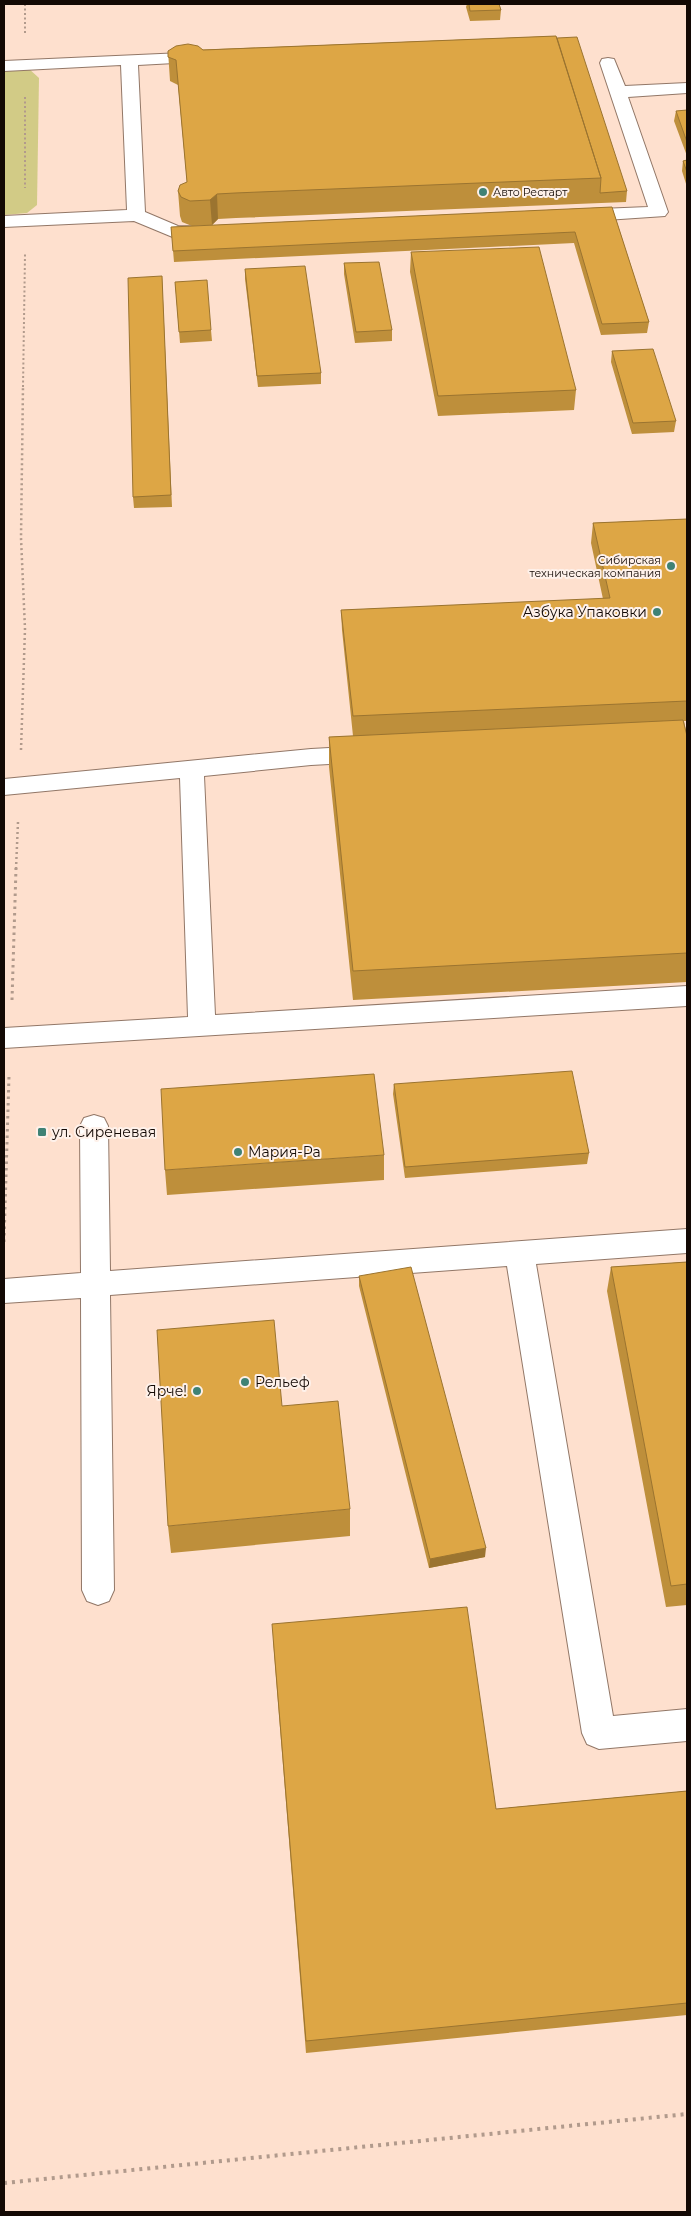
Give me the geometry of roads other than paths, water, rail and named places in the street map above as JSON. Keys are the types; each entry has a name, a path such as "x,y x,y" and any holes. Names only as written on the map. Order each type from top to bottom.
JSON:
{"lane":[{"path":"4,66 225,57"},
{"path":"129,60 136,215"},
{"path":"561,216 659,212 608,63"},
{"path":"618,92 687,88"},
{"path":"4,222 136,215 175,232 230,230"},
{"path":"12,787 311,757 390,752"},
{"path":"192,769 202,1026"},
{"path":"7,1038 687,996"},
{"path":"94,1126 98,1590"},
{"path":"4,1291 687,1241"},
{"path":"519,1252 599,1733 687,1725"}],"place":[{"name":"Авто Рестарт","path":"483,192"},
{"name":"Сибирская техническая компания","path":"671,566"},
{"name":"Азбука Упаковки","path":"657,612"},
{"name":"ул. Сиреневая","path":"42,1132"},
{"name":"Мария-Ра","path":"238,1152"},
{"name":"Рельеф","path":"245,1382"},
{"name":"Ярче!","path":"197,1391"}]}
